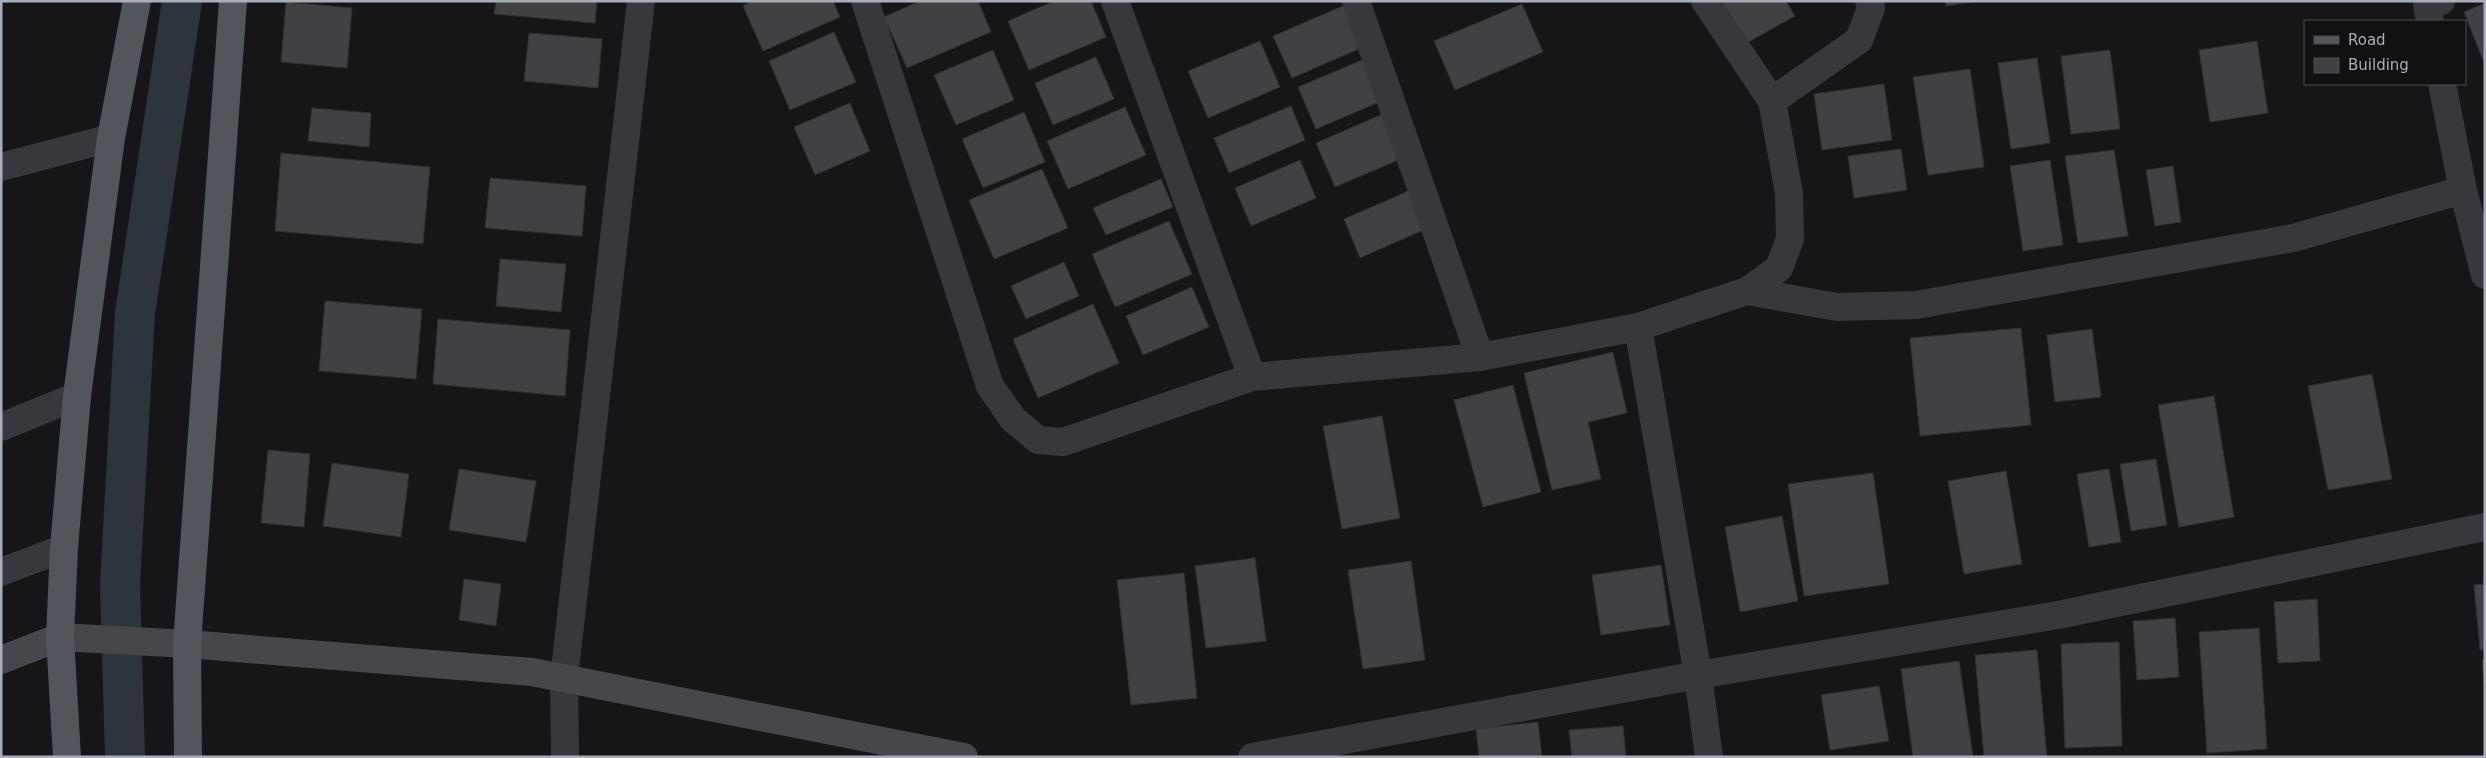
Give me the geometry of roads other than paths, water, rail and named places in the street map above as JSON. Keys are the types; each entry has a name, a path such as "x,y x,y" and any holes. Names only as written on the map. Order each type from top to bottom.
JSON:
{"main road":[{"path":"67,757 60,637 64,548 77,396 111,138 137,1"},
{"path":"188,757 187,644 232,1"}],"street":[{"path":"566,757 564,678 641,1"},
{"path":"865,1 990,386 1013,419 1038,440 1063,442 1252,377 1480,357 1638,327 1747,291 1779,268 1790,239 1789,193 1772,101 1705,1"},
{"path":"1114,1 1252,377"},
{"path":"1356,1 1480,357"},
{"path":"1772,101 1859,40 1871,8 1869,1"},
{"path":"2442,85 2463,190 2485,275"},
{"path":"1,167 111,138"},
{"path":"1747,291 1837,307 1916,305 2293,238 2463,190"},
{"path":"1638,327 1698,675 1709,757"},
{"path":"1,427 77,396"},
{"path":"1252,757 1698,675 2058,616 2485,527"},
{"path":"1,572 64,548"},
{"path":"1,660 60,637 187,644 532,672 926,753 964,757"}],"waterway":[{"path":"125,757 120,584 135,313 182,1"}]}
